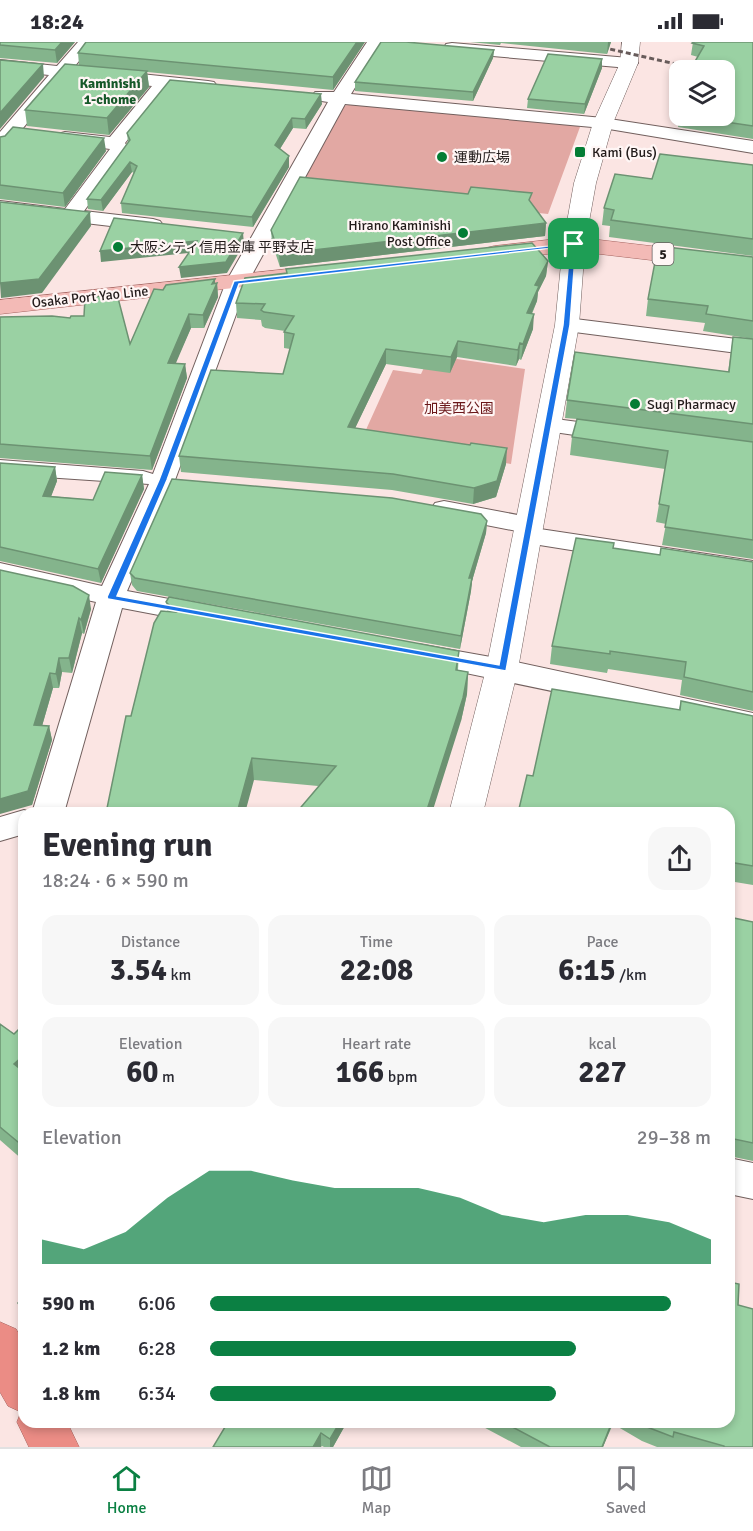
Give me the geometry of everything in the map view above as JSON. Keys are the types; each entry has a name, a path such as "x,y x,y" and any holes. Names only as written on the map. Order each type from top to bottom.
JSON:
{"highway":[{"path":"0,1345 18,1379"}],"main road":[{"name":"5","path":"470,256 574,244 753,265"},
{"name":"Osaka Port Yao Line","path":"0,307 306,274"}],"street":[{"path":"5,137 87,42"},
{"path":"50,807 111,597 175,481 237,282 339,98 375,42"},
{"path":"468,807 502,669 529,530 567,325 574,244 585,183 603,123 629,63 631,42"},
{"path":"432,46 629,63"},
{"path":"0,65 223,87"},
{"path":"115,143 165,81"},
{"path":"304,95 603,123 753,147"},
{"path":"5,137 39,135 115,143 120,150 71,215"},
{"path":"0,207 178,228"},
{"path":"237,235 261,237"},
{"path":"567,325 753,348"},
{"path":"548,425 639,437"},
{"path":"0,467 175,481"},
{"path":"426,506 529,530 753,570"},
{"path":"0,572 111,597 229,619"},
{"path":"393,650 502,669 753,723"},
{"path":"0,829 18,824"},
{"path":"735,1177 753,1181"}],"green space":[{"name":"運動広場","path":"356,103 575,124 580,127 548,214 298,188 344,106"},
{"name":"加美西公園","path":"430,355 525,369 511,464 360,443 393,370 421,374"}],"building":[{"path":"0,42 62,42 55,50 0,45"},
{"path":"86,42 357,42 333,77 78,53"},
{"path":"381,42 494,50 473,92 355,82"},
{"path":"753,42 753,126 735,123 735,60 696,60 704,46 692,43"},
{"path":"548,54 602,59 585,104 528,99"},
{"path":"0,60 43,64 0,113"},
{"path":"65,64 147,71 107,118 25,110"},
{"path":"170,80 321,94 305,119 292,118 275,145 289,156 252,217 121,203 137,166 130,162 101,200 87,199 130,140 127,133"},
{"path":"13,127 104,138 63,193 0,185 0,137 5,136"},
{"path":"660,154 753,165 753,239 611,220 614,210 604,208 615,174 652,179"},
{"path":"300,177 468,194 471,187 532,193 529,200 546,223 279,254 271,230"},
{"path":"0,202 90,212 39,279 0,283"},
{"path":"114,218 243,233 226,262 179,267 197,241 100,251"},
{"path":"532,243 548,261 535,285 539,286 527,313 534,314 523,344 520,343 518,350 458,341 451,357 386,349 348,427 470,445 471,443 507,448 497,481 474,488 393,474 179,456 211,370 283,374 294,334 284,332 294,316 264,312 261,310 265,304 236,303 245,278 287,273 286,269"},
{"path":"658,246 753,257 753,321 706,314 708,306 648,299"},
{"path":"215,279 212,284 217,283 203,315 189,314 168,363 185,364 150,456 0,444 0,317 70,318 71,316 84,316 85,298 117,294 130,344 154,289 163,290 166,285"},
{"path":"733,337 753,339 753,424 567,400 575,352 729,372"},
{"path":"577,419 753,442 753,540 665,527 669,506 659,504 668,451 572,437"},
{"path":"0,463 55,467 43,496 93,500 105,472 142,475 98,569 0,547"},
{"path":"172,479 392,498 481,514 487,521 469,578 472,578 461,636 135,578 130,573"},
{"path":"576,538 614,543 613,548 660,555 661,548 753,562 753,692 684,677 686,662 610,651 610,654 552,646"},
{"path":"0,570 73,586 89,595 81,620 79,618 69,658 59,658 56,674 50,673 34,725 49,726 28,791 0,799"},
{"path":"169,597 459,651 456,670 468,672 463,698 428,807 301,807 336,766 252,758 239,807 107,807 126,716 131,716 154,623 161,611 176,612 166,602"},
{"path":"552,689 680,710 681,701 753,716 753,866 735,863 735,807 519,807 527,775 533,776"},
{"path":"735,918 753,922 753,1143 735,1139"},
{"path":"0,1024 14,1034 18,1030 18,1060 14,1064 18,1067 18,1142 0,1127"},
{"path":"735,1283 739,1284 738,1305 753,1309 753,1447 724,1447 674,1432 673,1437 650,1428 735,1428"},
{"path":"224,1428 336,1428 330,1439 321,1433 313,1447 213,1447"},
{"path":"514,1428 610,1428 602,1447 550,1447"}],"railway":[{"path":"579,42 669,62"}],"place":[{"name":"Kami (Bus)","path":"580,152"},
{"name":"運動広場","path":"442,157"},
{"name":"Hirano Kaminishi Post Office","path":"463,233"},
{"name":"大阪シティ信用金庫 平野支店","path":"118,247"},
{"name":"Sugi Pharmacy","path":"635,404"}],"district":[{"name":"Kaminishi 1-chome","path":"110,92"}],"route":[{"path":"574,244 567,325 502,669 111,597 163,480 237,282 574,244"}]}
